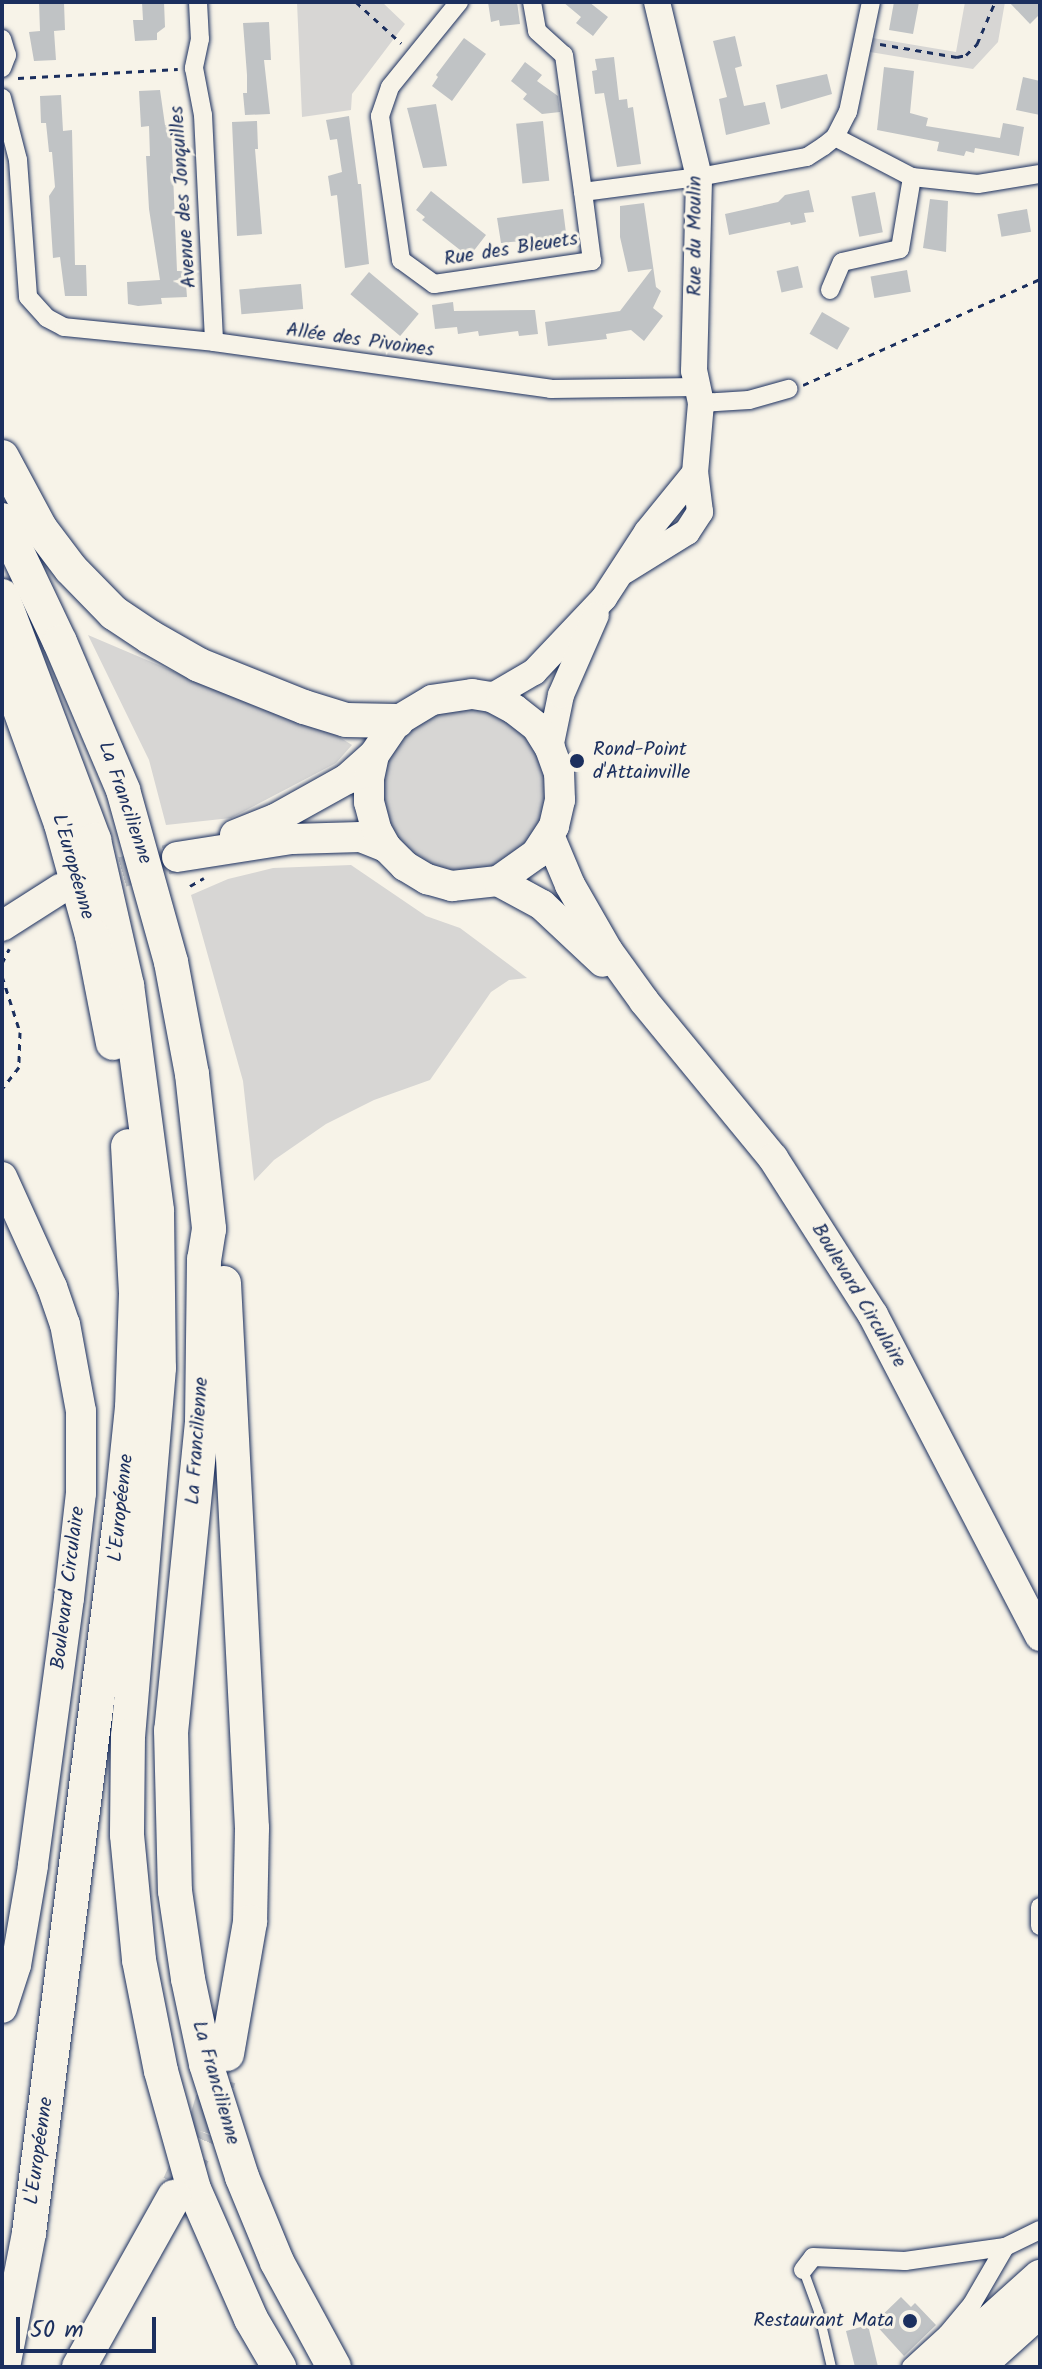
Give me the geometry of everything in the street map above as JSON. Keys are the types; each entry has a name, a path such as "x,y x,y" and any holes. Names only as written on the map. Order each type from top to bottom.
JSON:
{"highway":[{"path":"2,457 40,528 71,569 114,613 199,665 304,707 346,720 397,721"},
{"name":"La Francilienne","path":"2,520 96,723 123,790 149,874 192,1074 209,1229 204,1259 202,1422 171,1730 175,1891 188,1979 206,2064 242,2177 277,2262 334,2367"},
{"name":"La Francilienne","path":"2,596 94,840 127,985 157,1211 159,1368 128,1736 127,1835 139,1960 161,2071 194,2189 245,2306 279,2367"},
{"name":"L'Européenne","path":"2,660 61,824 104,990 129,1157 136,1293 132,1408 116,1565 29,2233 3,2367"},
{"path":"209,1229 224,1270 252,1828 250,1922 227,2054"},
{"path":"79,2367 174,2197"},
{"path":"940,2367 1040,2277"},
{"path":"977,2367 1040,2310"}],"main road":[{"path":"374,755 369,802 376,829 386,847 405,866 427,879 452,886 498,881 527,862 549,835 560,800 559,773 550,748 537,727 514,709 491,697 451,695 432,700 397,721 374,755 347,779 275,819 177,857 292,839 361,837 386,847"},
{"name":"Boulevard Circulaire","path":"549,835 582,906 644,1001 773,1158 873,1315 1037,1633"},
{"name":"Boulevard Circulaire","path":"498,881 542,905 644,1001"},
{"path":"2,908 27,896 60,889 2,926"},
{"name":"Boulevard Circulaire","path":"2,1177 65,1324 74,1361 81,1425 79,1508 37,1834 16,1965 2,2008"}],"street":[{"name":"Avenue des Jonquilles","path":"198,2 200,39 194,68 203,115 214,342"},
{"name":"Rue des Bleuets","path":"459,2 390,87 380,116 401,260 434,284 592,261 583,192"},
{"path":"532,2 537,31 564,55 583,192 699,177 807,157 835,137 848,112 871,2"},
{"name":"Rue du Moulin","path":"491,697 534,672 604,598 624,571 696,523 700,512 695,473 699,395 694,371 699,177 657,2"},
{"path":"2,39 9,73"},
{"name":"Allée des Pivoines","path":"2,98 18,160 28,297 47,318 64,327 214,342 551,389 749,400 788,389"},
{"path":"835,137 912,177 978,184 1040,174"},
{"path":"830,290 842,262 900,249 912,177"},
{"name":"Rue du Moulin","path":"550,748 561,695 604,598"},
{"path":"1040,1907 1040,1926"},
{"path":"803,2270 813,2257 905,2261 1005,2247 1040,2230"},
{"path":"911,2367 947,2334 972,2304 1005,2247"}],"lane":[{"path":"803,2270 818,2311 831,2367"}],"path":[{"path":"356,2 416,56"},
{"path":"864,41 957,57 966,55 977,44 995,2"},
{"path":"9,73 194,68"},
{"path":"788,389 820,380 1040,279"},
{"path":"190,886 210,874"},
{"path":"2,976 20,1032 19,1067 2,1089 2,1108"}],"shaded area":[{"path":"297,2 382,2 405,24 352,94 351,110 302,117"},
{"path":"965,2 1005,2 998,42 973,69 870,52 873,38 956,52"},
{"path":"88,635 262,709 328,730 352,745 336,763 231,818 166,825 149,760"},
{"path":"464,708 496,714 522,732 540,758 546,790 540,822 522,848 496,866 464,872 432,866 406,848 388,822 382,790 388,758 406,732 432,714"},
{"path":"351,865 426,916 460,928 527,978 509,980 491,992 430,1080 374,1100 326,1124 274,1160 254,1181 243,1081 191,895 228,879 273,868"}],"building":[{"path":"39,2 64,3 65,30 54,31 56,60 34,61 29,32 40,31"},
{"path":"142,2 164,2 165,27 157,33 157,40 135,41 133,20 143,20"},
{"path":"488,2 517,2 520,24 500,26 499,20 491,22"},
{"path":"563,2 589,2 608,17 593,36 576,23 581,17"},
{"path":"894,2 919,2 913,34 889,30"},
{"path":"1009,2 1040,2 1040,14 1030,24"},
{"path":"269,22 271,60 264,60 270,114 245,115 243,93 247,93 247,75 243,23"},
{"path":"735,36 742,66 735,68 744,106 765,102 770,124 726,135 719,99 727,97 713,41"},
{"path":"464,38 486,54 452,101 432,86 438,77 436,75"},
{"path":"614,57 619,100 627,99 628,108 633,107 641,164 617,167 604,93 595,94 592,71 597,70 595,59"},
{"path":"525,62 542,75 537,81 558,96 560,112 542,114 523,99 527,94 511,81"},
{"path":"884,67 914,71 910,113 928,118 926,126 1000,138 1003,123 1024,127 1019,156 975,148 974,153 966,151 964,156 937,151 939,142 877,130"},
{"path":"827,74 832,94 781,109 776,85"},
{"path":"1023,77 1040,81 1040,115 1016,110"},
{"path":"160,90 165,125 171,125 177,271 185,271 187,297 161,298 162,304 138,306 128,304 127,282 160,280 149,209 146,156 150,156 149,126 141,127 139,91"},
{"path":"61,95 63,131 72,130 75,265 86,265 87,296 65,296 60,257 53,258 49,196 55,187 46,123 41,123 40,96"},
{"path":"436,104 447,166 423,168 407,108"},
{"path":"349,116 358,184 361,184 369,264 345,268 337,195 331,196 328,176 342,172 337,139 330,140 326,120"},
{"path":"257,121 258,149 255,149 262,234 237,236 232,122"},
{"path":"543,121 549,181 522,183 516,124"},
{"path":"809,190 814,212 804,213 806,222 791,225 790,222 729,235 725,214 778,202 785,195"},
{"path":"431,191 486,235 469,257 422,220 425,217 416,210"},
{"path":"875,192 883,232 859,237 851,197"},
{"path":"930,199 948,201 946,252 923,248"},
{"path":"644,203 656,287 661,291 653,308 663,316 644,341 631,330 606,334 607,339 548,346 545,322 620,311 652,269 628,272 620,237 620,206"},
{"path":"563,209 566,233 554,235 555,238 501,243 497,218"},
{"path":"1027,209 1031,232 1001,237 997,214"},
{"path":"798,266 803,287 782,292 777,271"},
{"path":"907,270 911,292 874,298 871,276"},
{"path":"369,272 419,314 400,336 350,294"},
{"path":"301,284 303,309 241,314 239,289"},
{"path":"453,302 454,311 535,310 538,334 519,336 518,331 479,336 478,331 458,334 457,327 435,329 432,305"},
{"path":"822,312 850,328 837,350 810,334"},
{"path":"901,2297 911,2307 915,2303 936,2325 904,2356 874,2323"},
{"path":"868,2325 878,2367 855,2367 846,2331"}],"tunnel":[{"path":"79,884 177,857"},
{"path":"179,2185 203,2132 219,2078"}],"place":[{"name":"Rond-Point d'Attainville","path":"577,761"},
{"name":"Restaurant Mata","path":"910,2321"}]}
